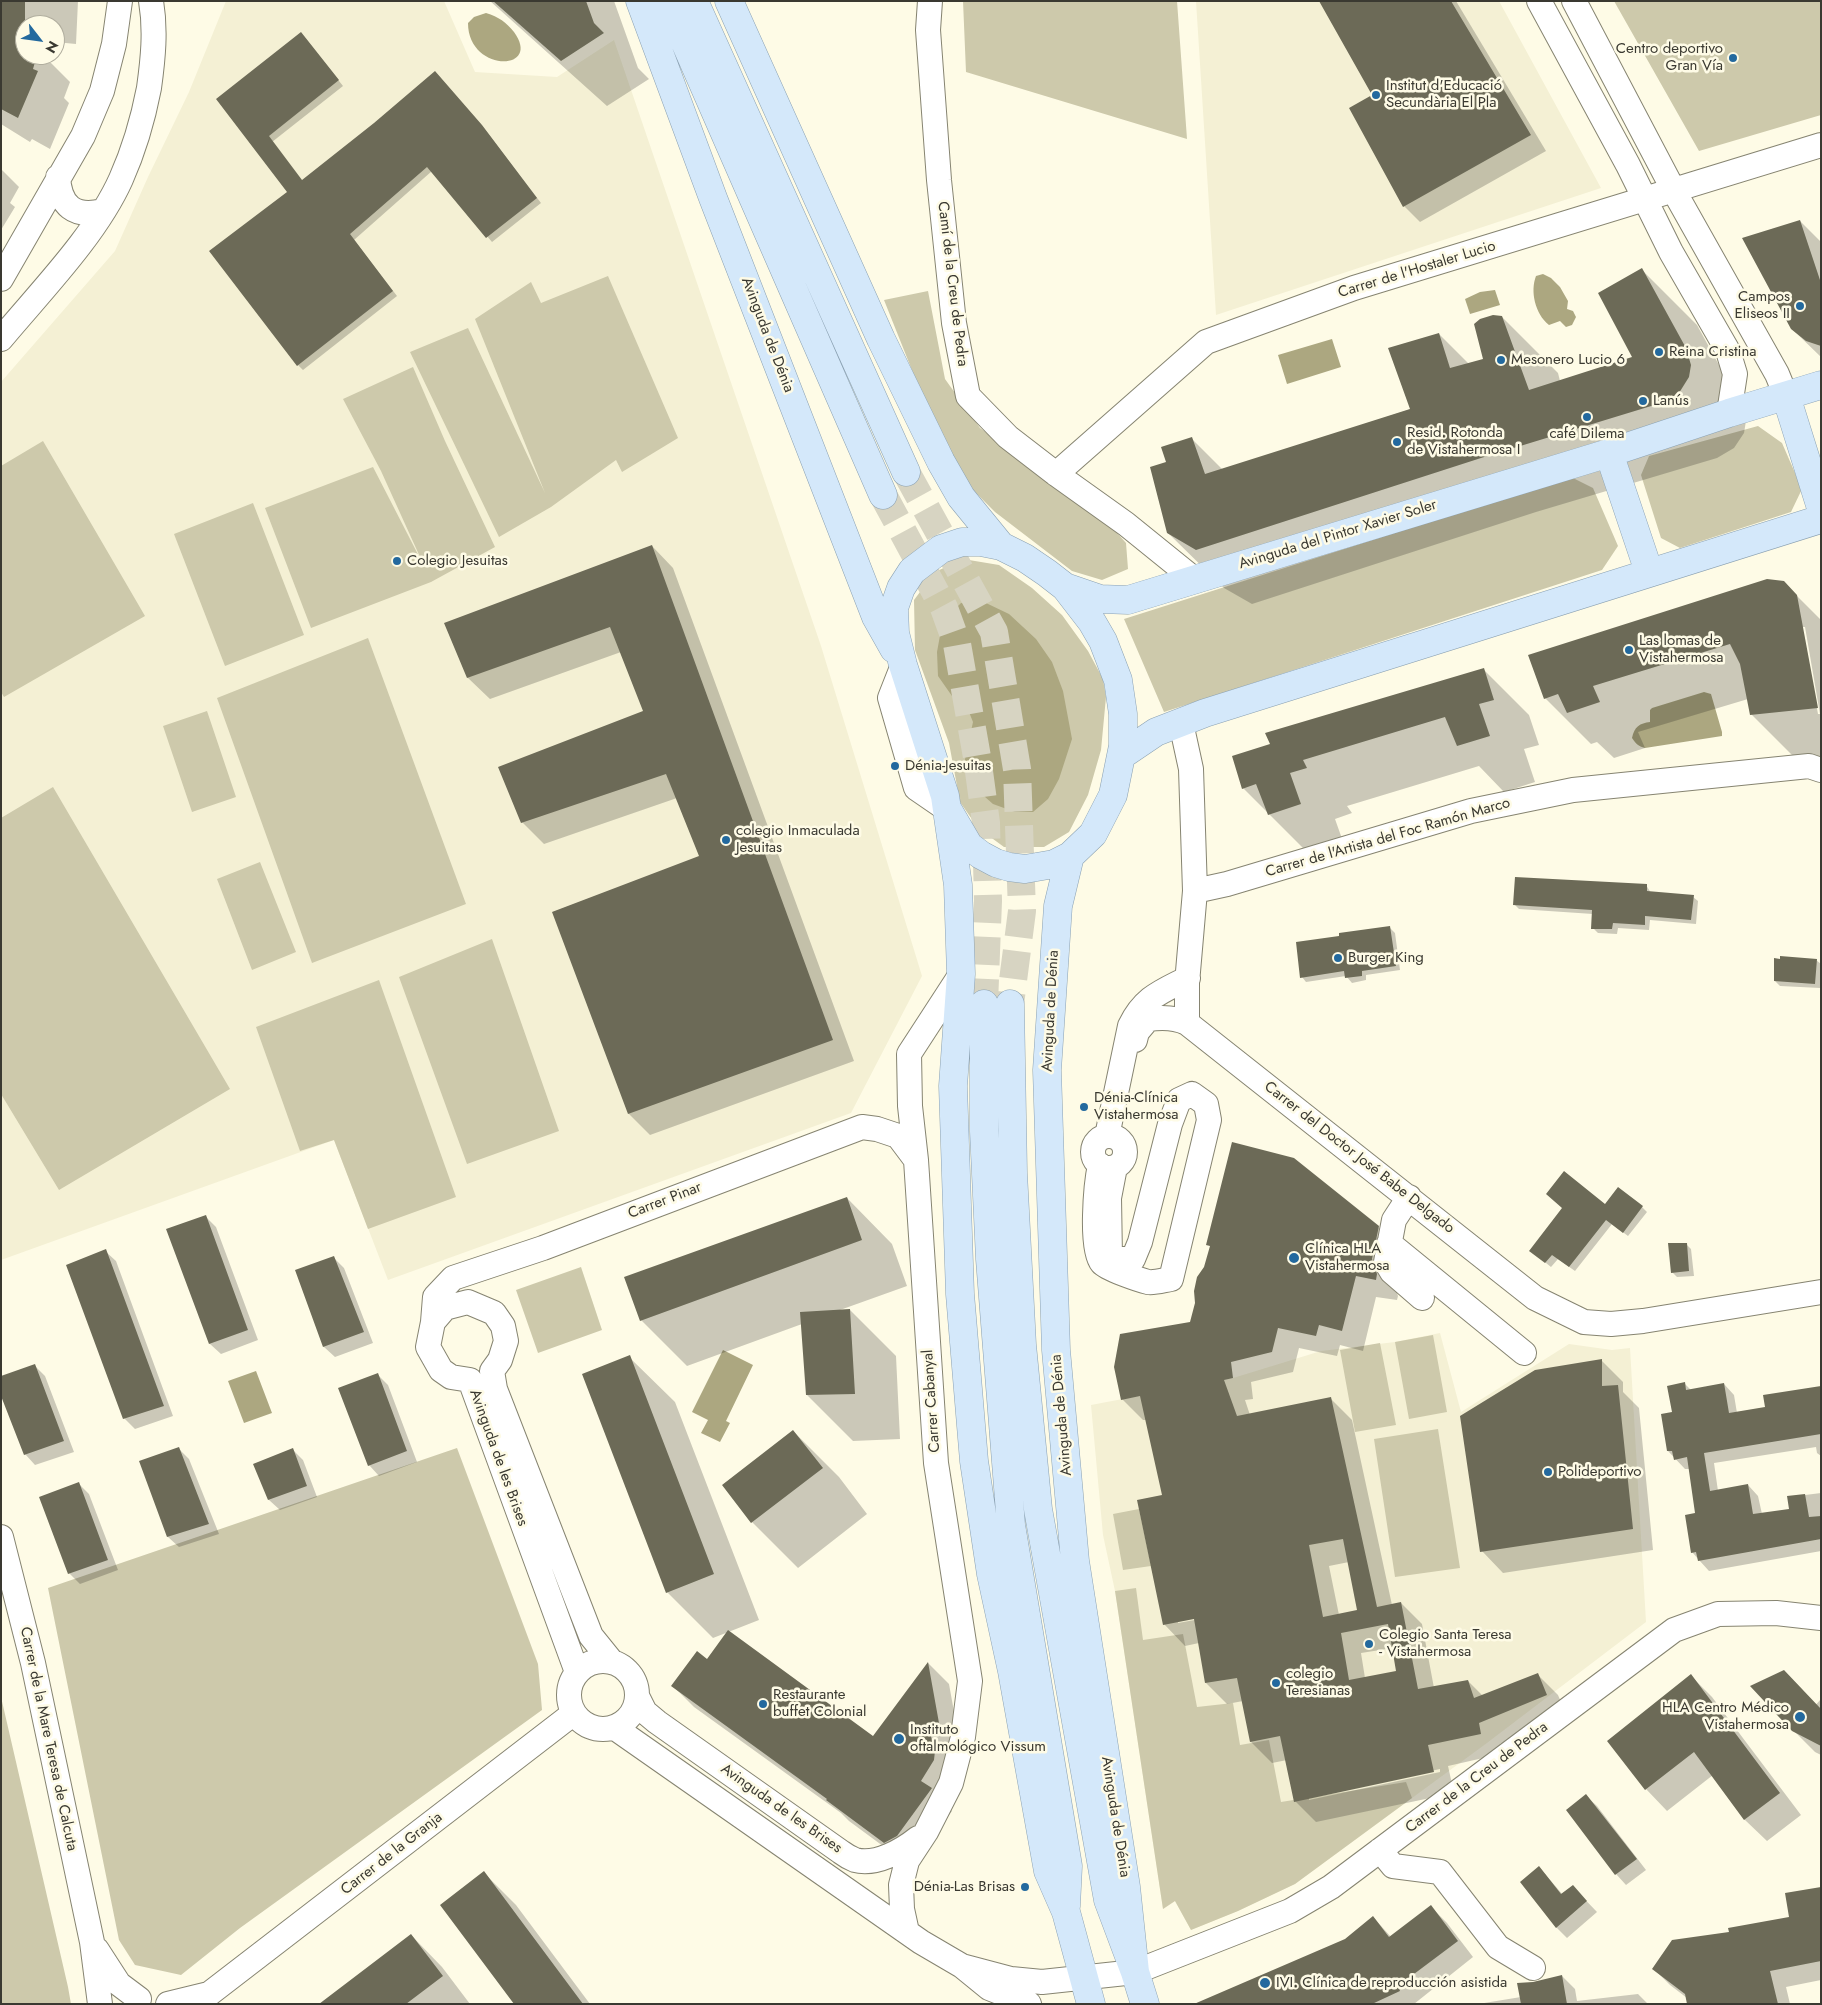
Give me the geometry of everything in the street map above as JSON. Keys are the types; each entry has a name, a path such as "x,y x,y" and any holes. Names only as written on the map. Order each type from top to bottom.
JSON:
{"main road":[{"name":"Avinguda de Dénia","path":"640,1 717,207 876,617 903,665"},
{"path":"667,1 883,495"},
{"path":"694,1 906,472"},
{"name":"Avinguda de Dénia","path":"730,1 881,339 937,453 961,497 1001,546"},
{"name":"Avinguda del Pintor Xavier Soler","path":"1065,588 1100,599 1128,600 1821,386"},
{"path":"1786,396 1821,508"},
{"path":"1609,453 1649,572"},
{"path":"1122,755 1156,732 1205,713 1821,519"},
{"name":"Avinguda de Dénia","path":"948,810 969,846 996,863 1025,869 1054,864 1070,856 1093,834 1113,795 1124,746 1123,714 1118,680 1103,640 1080,605 1065,588 1025,558 1001,546 981,542 962,542 941,549 912,571 901,588 894,608 895,633 903,665 948,810 958,885 961,974 953,1096 960,1294 974,1460 991,1574 1012,1671 1048,1871 1066,1912 1091,2004"},
{"name":"Avinguda de Dénia","path":"1070,856 1058,906 1047,1070 1056,1350 1075,1561 1126,1887 1135,1972"},
{"name":"Avinguda de Dénia","path":"1066,1912 1068,1866 1011,1525 990,1259 984,1131 997,1004 1013,1173 1022,1345 1038,1509 1108,1900 1145,2004"}],"street":[{"path":"1,279 82,136 102,91 114,44 120,1"},
{"path":"1,339 82,241 103,211 121,179 145,110 152,67 155,23 151,1"},
{"name":"Camí de la Creu de Pedra","path":"930,1 928,30 939,180 954,323 968,396 1008,437 1126,524 1194,579"},
{"path":"1539,1 1671,252 1728,351 1735,374 1729,413"},
{"path":"1574,1 1674,191 1777,374 1786,396"},
{"name":"Carrer de l'Hostaler Lucio","path":"1056,474 1206,342 1354,288 1821,145"},
{"path":"58,177 59,192 65,204 79,212 93,214 103,211"},
{"path":"1111,1137 1139,1029 1148,1019 1162,1017 1188,1023 1188,978 1195,891 1191,769 1181,723"},
{"name":"Carrer de l'Artista del Foc Ramón Marco","path":"1195,891 1227,884 1471,812 1573,790 1809,766 1821,770"},
{"name":"Carrer Cabanyal","path":"926,1832 951,1783 963,1737 970,1681 936,1463 916,1160 910,1106 909,1054 961,974"},
{"path":"1111,1137 1130,1026 1137,1011 1157,994 1188,978"},
{"name":"Carrer del Doctor José Babe Delgado","path":"1188,1023 1535,1298 1584,1322 1611,1324 1643,1321 1821,1292"},
{"path":"1192,1094 1206,1104 1209,1120 1171,1279 1149,1282 1101,1263 1097,1247 1096,1182 1108,1166 1110,1257 1133,1259 1140,1242 1170,1124 1178,1100 1192,1094"},
{"name":"Carrer Pinar","path":"432,1322 435,1297 453,1278 543,1248 862,1127 878,1129 898,1136 916,1160"},
{"path":"1108,1166 1094,1157 1093,1151 1097,1141 1111,1137"},
{"path":"1409,1198 1394,1220 1386,1262 1392,1272 1422,1298"},
{"path":"1390,1243 1524,1353"},
{"name":"Avinguda de les Brises","path":"577,1672 470,1380 451,1377 441,1370 428,1347 432,1322 445,1308 468,1302 494,1313 503,1326 506,1341 500,1360 492,1371 496,1389 591,1636 612,1662"},
{"name":"Carrer de la Mare Teresa de Calcuta","path":"1,1537 33,1663 92,1942 100,2004"},
{"name":"Carrer de la Creu de Pedra","path":"1084,1978 1135,1972 1290,1911 1331,1887 1674,1630 1718,1614 1776,1613 1821,1618"},
{"path":"593,1662 612,1662 622,1667 636,1685 637,1696 635,1706 631,1715 624,1723 615,1728 604,1730 592,1728 582,1722 574,1713 569,1703 569,1692 572,1682 577,1672 593,1662"},
{"name":"Avinguda de les Brises","path":"637,1696 645,1712 656,1722 841,1852 856,1860 868,1861 889,1855 905,1848 926,1832"},
{"name":"Carrer de la Granja","path":"168,2004 205,1999 574,1713"},
{"name":"Avinguda de les Brises","path":"615,1728 907,1932 962,1966 989,1988 1029,2004"},
{"path":"907,1932 902,1909 901,1885 907,1861 926,1832"},
{"path":"1380,1850 1393,1866 1440,1872 1498,1947 1533,1968"},
{"name":"Carrer de la Mare Teresa de Calcuta","path":"92,1942 119,1984 138,2002"},
{"name":"Avinguda de les Brises","path":"962,1966 1019,1980 1042,1982 1084,1978"}],"shaded area":[{"name":"Colegio Jesuitas","path":"226,1 444,1 475,72 557,77 614,40 821,646 922,976 851,1113 388,1280 334,1140 1,1260 1,382 115,251 189,92"},
{"path":"963,1 1177,1 1187,139 966,72"},
{"name":"Institut d'Educació Secundària El Pla","path":"1196,1 1499,1 1601,188 1216,315"},
{"name":"Centro deportivo Gran Vía","path":"1614,1 1821,1 1821,115 1699,151"},
{"path":"486,13 502,20 514,32 520,45 519,54 512,60 502,61 490,58 479,51 471,39 468,23 474,17"},
{"path":"1543,274 1551,278 1560,287 1568,301 1567,309 1573,311 1576,317 1572,325 1566,327 1560,321 1549,325 1540,315 1535,302 1534,282 1536,276"},
{"path":"608,276 678,438 622,472 616,460 551,507 499,537 410,352 468,328 545,493 475,319 531,282 541,303"},
{"path":"1495,290 1500,305 1470,314 1465,299 1480,292"},
{"path":"928,291 945,379 980,428 1104,518 1126,543 1128,569 1102,580 1072,571 995,512 951,468 884,300"},
{"path":"1332,339 1341,367 1287,384 1278,355"},
{"path":"413,367 445,441 495,547 431,582 311,628 265,508 373,467 425,568 381,471 343,399"},
{"path":"1758,426 1782,443 1802,489 1791,512 1680,548 1661,538 1641,475 1649,456"},
{"path":"43,441 145,616 4,697 1,692 1,466"},
{"path":"1571,477 1593,488 1618,546 1602,570 1164,712 1124,619"},
{"path":"253,503 304,635 225,666 174,534"},
{"path":"963,559 999,565 1032,588 1062,615 1088,651 1103,679 1106,697 1101,750 1088,795 1069,832 1044,847 1004,847 978,828 960,802 949,743 915,650 914,600 935,572"},
{"path":"961,603 986,603 1009,614 1036,639 1052,662 1063,691 1072,739 1059,779 1048,799 1033,812 1015,812 993,804 976,789 964,764 973,722 969,712 952,696 938,676 937,652 941,630 949,615"},
{"path":"368,638 466,904 312,963 217,698"},
{"path":"1704,692 1711,694 1722,736 1645,748 1637,744 1632,738 1638,726 1650,722 1650,710 1652,708"},
{"path":"207,711 236,797 192,812 163,726"},
{"path":"53,787 230,1089 59,1190 1,1094 1,818"},
{"path":"260,862 296,952 252,970 217,879"},
{"path":"492,939 559,1131 467,1164 399,977"},
{"path":"379,980 456,1197 368,1229 334,1140 300,1151 256,1027"},
{"path":"581,1267 602,1330 538,1353 516,1290"},
{"name":"Colegio Santa Teresa - Vistahermosa","path":"1440,1333 1461,1412 1569,1344 1612,1350 1630,1348 1646,1622 1487,1743 1295,1884 1238,1911 1191,1930 1175,1901 1163,1909 1115,1591 1103,1535 1091,1405 1233,1378 1321,1351 1395,1342"},
{"path":"1433,1335 1447,1412 1409,1419 1395,1342"},
{"path":"1380,1343 1396,1425 1355,1432 1340,1350"},
{"path":"723,1350 753,1365 726,1421 730,1423 720,1442 701,1433 708,1420 692,1412"},
{"path":"256,1371 272,1413 244,1423 228,1381"},
{"path":"1438,1429 1460,1568 1395,1577 1374,1439"},
{"path":"457,1448 538,1664 542,1710 240,1928 181,1975 135,1965 119,1940 48,1588"},
{"path":"1139,1509 1151,1566 1123,1570 1113,1514"},
{"path":"1136,1588 1143,1640 1183,1634 1197,1707 1233,1703 1240,1745 1269,1740 1281,1802 1406,1782 1412,1798 1295,1884 1238,1911 1191,1930 1175,1901 1163,1909 1115,1591"},
{"path":"1,1697 68,1987 71,2004 1,2004"}],"building":[{"path":"1,1 25,1 25,15 15,15 15,65 34,65 33,69 38,71 18,118 1,109"},
{"path":"493,1 586,1 594,23 604,33 561,61"},
{"path":"1319,1 1451,1 1531,135 1403,207 1349,108 1372,95"},
{"path":"301,32 339,80 269,136 302,180 374,123 435,71 482,125 537,198 486,238 427,167 350,234 393,291 297,366 209,251 287,192 216,99"},
{"name":"Campos Eliseos II","path":"1800,220 1821,283 1821,346 1806,341 1791,329 1742,238"},
{"name":"Resid. Rotonda de Vistahermosa I","path":"1642,268 1686,348 1691,365 1689,377 1679,393 1661,403 1481,458 1196,550 1167,533 1150,467 1166,462 1161,447 1192,437 1205,474 1410,409 1388,348 1439,333 1450,368 1483,359 1474,324 1480,319 1493,315 1502,316 1529,390 1632,357 1598,293"},
{"name":"colegio Inmaculada Jesuitas","path":"652,545 833,1040 628,1114 552,912 699,856 666,774 521,823 498,767 643,711 610,627 467,678 444,623"},
{"name":"Las lomas de Vistahermosa","path":"1767,579 1784,581 1797,595 1818,708 1750,715 1740,664 1730,644 1593,686 1600,702 1567,713 1558,694 1544,699 1528,655"},
{"path":"1484,668 1494,700 1479,704 1490,736 1457,746 1445,717 1303,760 1307,768 1290,773 1301,804 1268,815 1256,784 1242,789 1232,756 1270,744 1265,733"},
{"path":"1515,877 1647,884 1647,891 1694,895 1691,920 1645,916 1645,925 1613,923 1612,929 1591,929 1592,910 1513,905"},
{"path":"1390,926 1396,966 1362,971 1362,976 1345,978 1344,971 1300,978 1296,942 1339,936 1339,933"},
{"path":"1780,956 1817,959 1815,984 1774,981 1774,958 1780,959"},
{"path":"1232,1142 1294,1158 1379,1226 1372,1259 1377,1274 1376,1280 1356,1276 1342,1331 1319,1325 1316,1336 1278,1328 1272,1352 1231,1362 1233,1378 1224,1380 1237,1416 1331,1397 1377,1607 1401,1602 1418,1689 1468,1680 1474,1698 1538,1673 1547,1695 1479,1723 1481,1734 1428,1745 1434,1772 1294,1802 1280,1736 1250,1742 1237,1678 1205,1683 1194,1619 1163,1625 1137,1500 1162,1495 1140,1396 1121,1400 1114,1367 1120,1334 1190,1322 1195,1303 1194,1291 1197,1277 1204,1267 1210,1246 1206,1245","holes":["1343,1539 1357,1610 1323,1617 1309,1545","1388,1624 1396,1671 1349,1680 1341,1633"]},
{"path":"1564,1171 1605,1204 1618,1187 1643,1206 1623,1233 1606,1220 1569,1267 1552,1255 1545,1263 1529,1251 1562,1208 1546,1194"},
{"path":"847,1197 862,1240 640,1321 624,1277"},
{"path":"206,1215 248,1330 209,1344 166,1229"},
{"path":"1668,1243 1687,1243 1689,1271 1671,1273"},
{"path":"106,1249 164,1406 123,1419 66,1265"},
{"path":"334,1256 364,1332 323,1347 295,1270"},
{"path":"850,1309 855,1394 806,1395 800,1312"},
{"path":"630,1355 714,1574 666,1593 582,1374"},
{"name":"Polideportivo","path":"1602,1359 1602,1386 1618,1385 1633,1529 1480,1552 1460,1416 1535,1370"},
{"path":"35,1364 64,1441 24,1455 1,1396 1,1376"},
{"path":"378,1373 407,1451 368,1466 338,1388"},
{"path":"1685,1382 1686,1390 1724,1383 1729,1413 1765,1407 1763,1395 1821,1386 1821,1434 1704,1453 1710,1491 1748,1484 1753,1514 1789,1509 1787,1496 1805,1494 1809,1517 1821,1516 1821,1539 1698,1561 1696,1552 1691,1553 1685,1515 1695,1513 1687,1457 1674,1460 1672,1451 1667,1451 1661,1414 1672,1412 1667,1386"},
{"path":"793,1430 823,1468 751,1523 722,1485"},
{"path":"179,1447 209,1524 167,1537 139,1461"},
{"path":"293,1448 307,1486 268,1500 253,1464"},
{"path":"79,1482 108,1560 68,1574 39,1497"},
{"path":"728,1630 873,1736 928,1662 939,1723 930,1733 935,1751 934,1760 921,1781 932,1788 897,1836 884,1843 827,1799 671,1686 697,1651 707,1659"},
{"name":"HLA Centro Médico Vistahermosa","path":"1784,1670 1821,1709 1821,1746 1792,1731 1750,1686"},
{"path":"1691,1674 1780,1793 1744,1820 1694,1752 1645,1790 1607,1741"},
{"path":"1586,1794 1637,1859 1615,1875 1566,1810"},
{"path":"1539,1866 1561,1894 1573,1885 1587,1901 1556,1928 1520,1882"},
{"path":"484,1871 583,2004 514,2004 440,1905"},
{"path":"1821,1887 1821,1961 1770,1971 1778,2004 1687,2004 1685,1994 1652,1969 1672,1940 1729,1932 1728,1928 1789,1917 1785,1893"},
{"path":"1431,1905 1458,1941 1398,1986 1400,1991 1372,2004 1194,2004 1345,1939 1373,1916 1389,1937"},
{"path":"411,1934 443,1976 406,2004 319,2004"},
{"path":"1562,1975 1567,2004 1521,2004 1517,1983 1533,1982"}],"tunnel":[{"path":"906,472 994,632 1017,769 1022,911 1010,1004"},
{"path":"883,495 944,608 957,644 977,757 986,823 988,901 984,1004"}],"place":[{"name":"Centro deportivo Gran Vía","path":"1733,58"},
{"name":"Institut d'Educació Secundària El Pla","path":"1376,95"},
{"name":"Campos Eliseos II","path":"1800,306"},
{"name":"Reina Cristina","path":"1659,352"},
{"name":"Mesonero Lucio 6","path":"1501,360"},
{"name":"Lanús","path":"1643,401"},
{"name":"café Dilema","path":"1587,417"},
{"name":"Resid. Rotonda de Vistahermosa I","path":"1397,442"},
{"name":"Colegio Jesuitas","path":"397,561"},
{"name":"Las lomas de Vistahermosa","path":"1629,650"},
{"name":"Dénia-Jesuitas","path":"895,766"},
{"name":"colegio Inmaculada Jesuitas","path":"726,840"},
{"name":"Burger King","path":"1338,958"},
{"name":"Dénia-Clínica Vistahermosa","path":"1084,1107"},
{"name":"Clínica HLA Vistahermosa","path":"1294,1258"},
{"name":"Polideportivo","path":"1548,1472"},
{"name":"Colegio Santa Teresa - Vistahermosa","path":"1369,1644"},
{"name":"colegio Teresianas","path":"1276,1683"},
{"name":"Restaurante buffet Colonial","path":"763,1704"},
{"name":"HLA Centro Médico Vistahermosa","path":"1800,1717"},
{"name":"Instituto oftalmológico Vissum","path":"899,1739"},
{"name":"Dénia-Las Brisas","path":"1025,1887"},
{"name":"IVI. Clínica de reproducción asistida","path":"1265,1983"}]}
